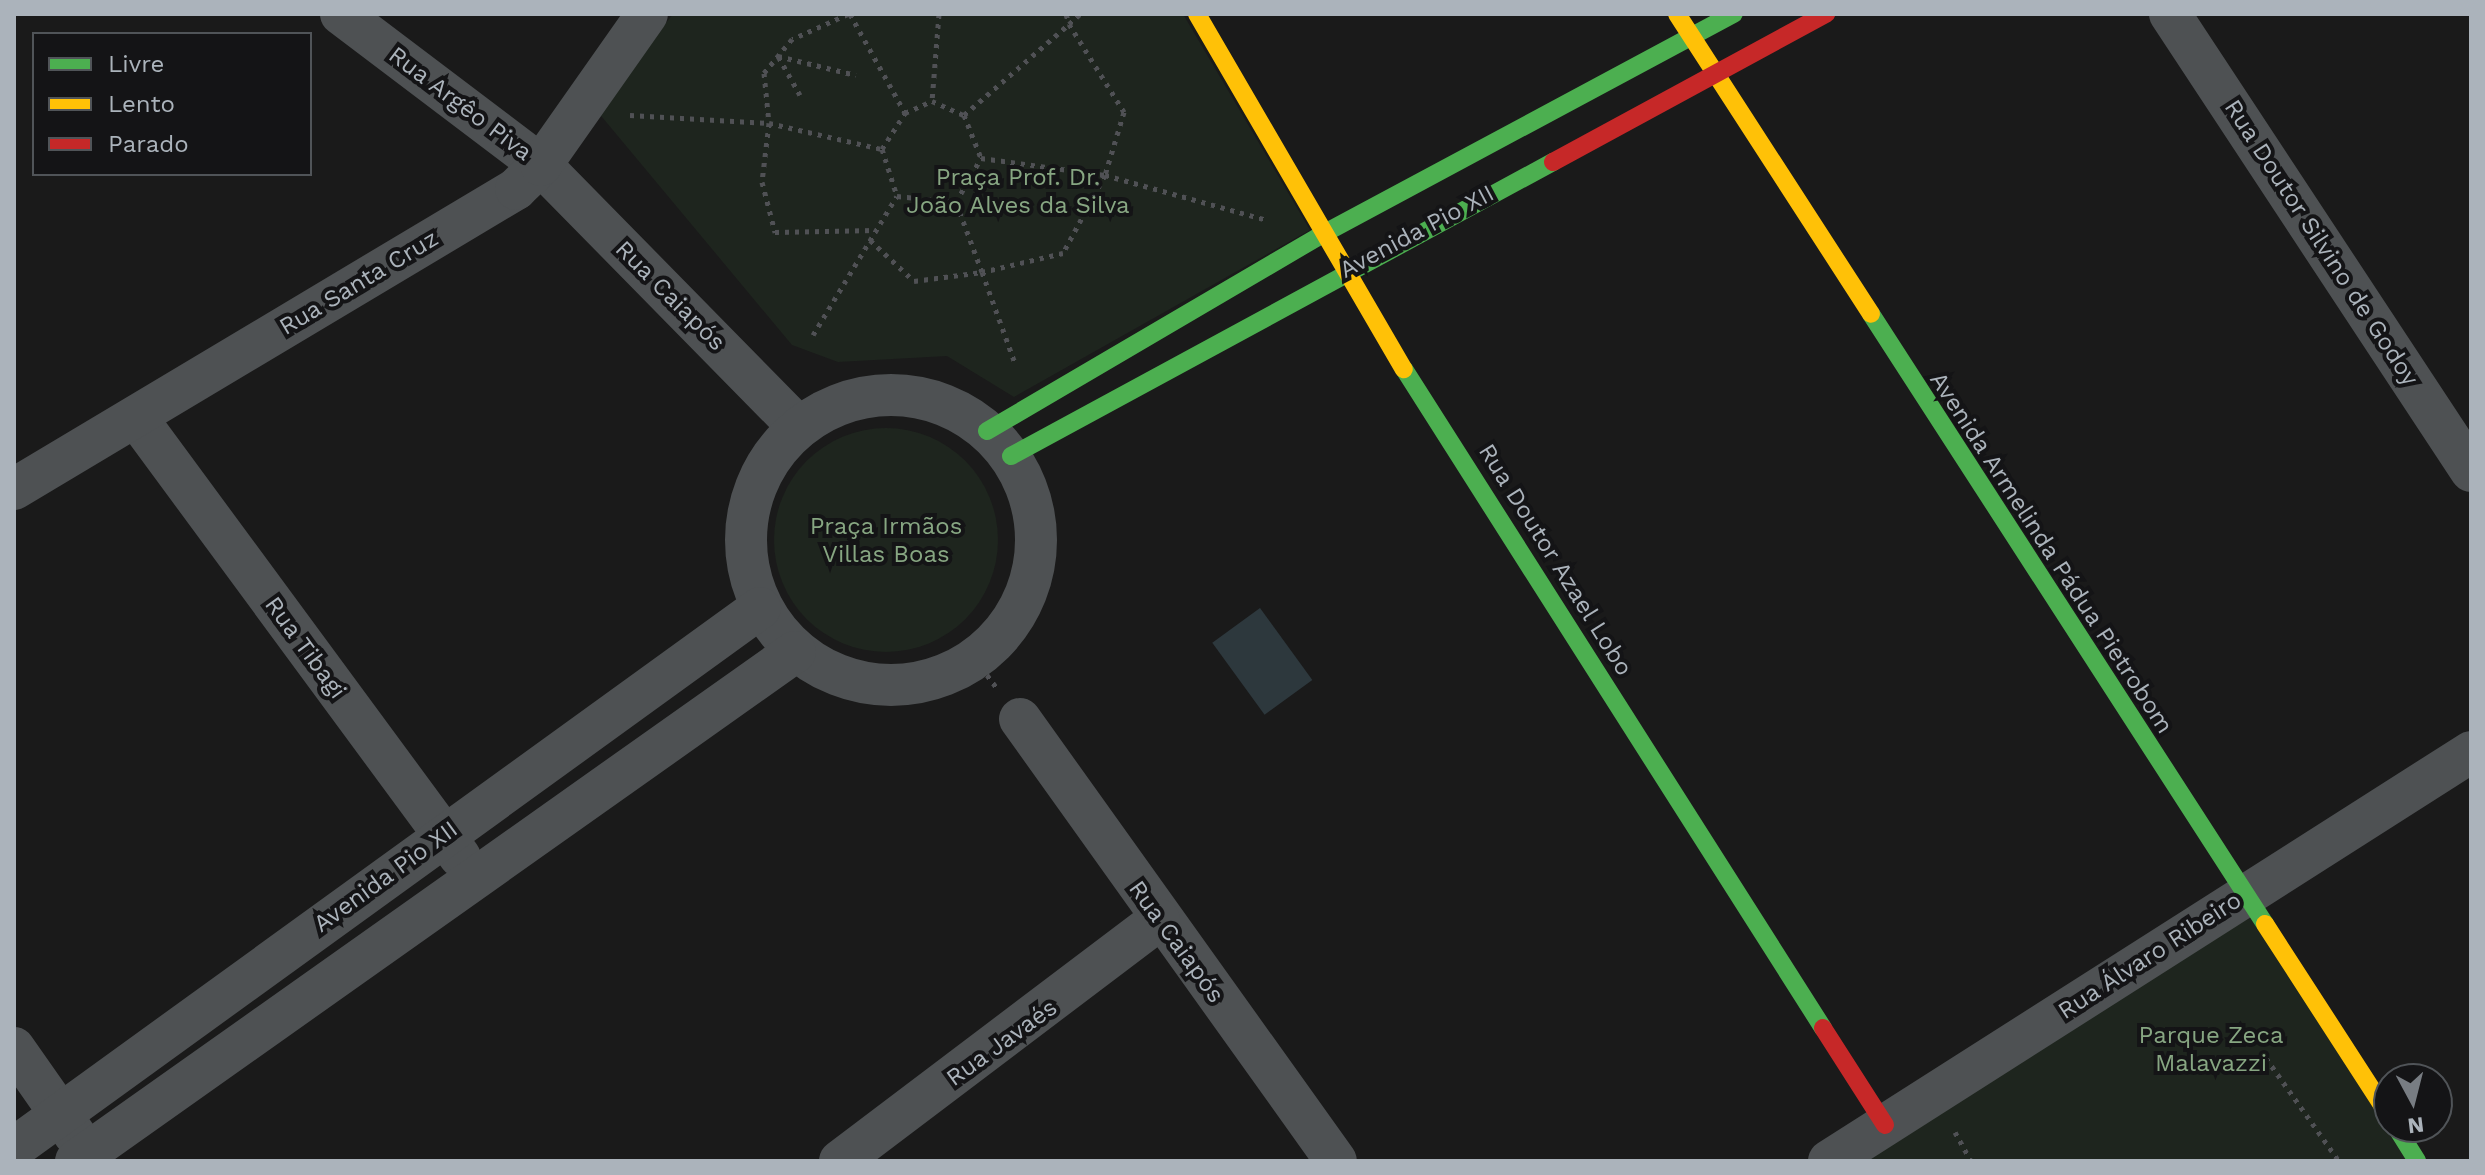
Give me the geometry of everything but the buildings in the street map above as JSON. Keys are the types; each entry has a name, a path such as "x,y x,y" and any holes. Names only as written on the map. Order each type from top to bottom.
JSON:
{"street":[{"name":"Rua Argêo Piva","path":"341,14 541,165"},
{"name":"Rua Santa Cruz","path":"14,489 516,189 541,165 647,14"},
{"name":"Rua Doutor Azael Lobo","path":"1197,14 1343,272 1885,1125"},
{"name":"Avenida Armelinda Pádua Pietrobom","path":"1677,14 1710,74 2373,1091"},
{"name":"Avenida Pio XII","path":"999,443 1323,234 1734,14"},
{"name":"Avenida Pio XII","path":"999,443 1343,272 1826,14"},
{"name":"Rua Doutor Silvino de Godoy","path":"2170,14 2471,471"},
{"name":"Rua Caiapós","path":"541,165 799,428"},
{"path":"914,397 953,409 999,443 1031,497 1037,542 1029,587 1008,628 975,659 932,681 883,686 837,676 795,652 760,608 744,531 771,456 799,428 860,399 914,397"},
{"name":"Rua Tibagi","path":"136,417 476,877"},
{"name":"Avenida Pio XII","path":"14,1148 760,608"},
{"path":"14,1048 60,1114 81,1157 795,652"},
{"name":"Rua Caiapós","path":"1020,719 1159,920 1336,1161"},
{"name":"Rua Álvaro Ribeiro","path":"1829,1161 2471,752"},
{"name":"Rua Javaés","path":"840,1161 1159,920"},
{"path":"2406,1143 2417,1161"}],"path":[{"path":"876,230 775,232 762,182 769,123 764,73 792,39 849,14 905,113"},
{"path":"932,101 939,14"},
{"path":"870,240 914,281 982,272 1063,253 1105,175 1124,112 1069,24 1066,14"},
{"path":"964,115 1080,14"},
{"path":"778,56 856,75"},
{"path":"778,56 800,95"},
{"path":"882,149 905,113 932,101 964,115 981,158"},
{"path":"630,115 769,123 882,149"},
{"path":"813,335 897,196 882,149"},
{"path":"981,158 1105,175 1277,222"},
{"path":"981,158 956,202 1019,376"},
{"path":"897,196 956,202"},
{"path":"2266,1058 2339,1161"}],"green space":[{"name":"Praça Prof. Dr. João Alves da Silva","path":"673,14 1183,14 1310,230 1014,397 947,356 838,362 792,345 597,111"},
{"name":"Praça Irmãos Villas Boas","path":"886,428 908,430 929,437 965,461 989,497 996,518 996,562 989,583 965,619 929,643 908,650 886,652 864,650 843,643 807,619 783,583 776,562 774,540 776,518 783,497 807,461 843,437 864,430"},
{"name":"Parque Zeca Malavazzi","path":"2247,895 2373,1092 2373,1143 2405,1143 2417,1161 1827,1161"}],"shaded area":[{"path":"1260,608 1312,680 1265,715 1212,643"}],"traffic: fast":[{"path":"987,431 1323,234 1734,14"},
{"path":"1011,456 1553,162"},
{"path":"1871,314 2265,924"},
{"path":"1404,369 1823,1028"},
{"path":"2406,1143 2417,1161"}],"traffic: slow":[{"path":"1197,14 1404,369"},
{"path":"1677,14 1871,314"},
{"path":"2265,924 2373,1091"}],"traffic: jam":[{"path":"1553,162 1826,14"},
{"path":"1823,1028 1885,1125"}]}
